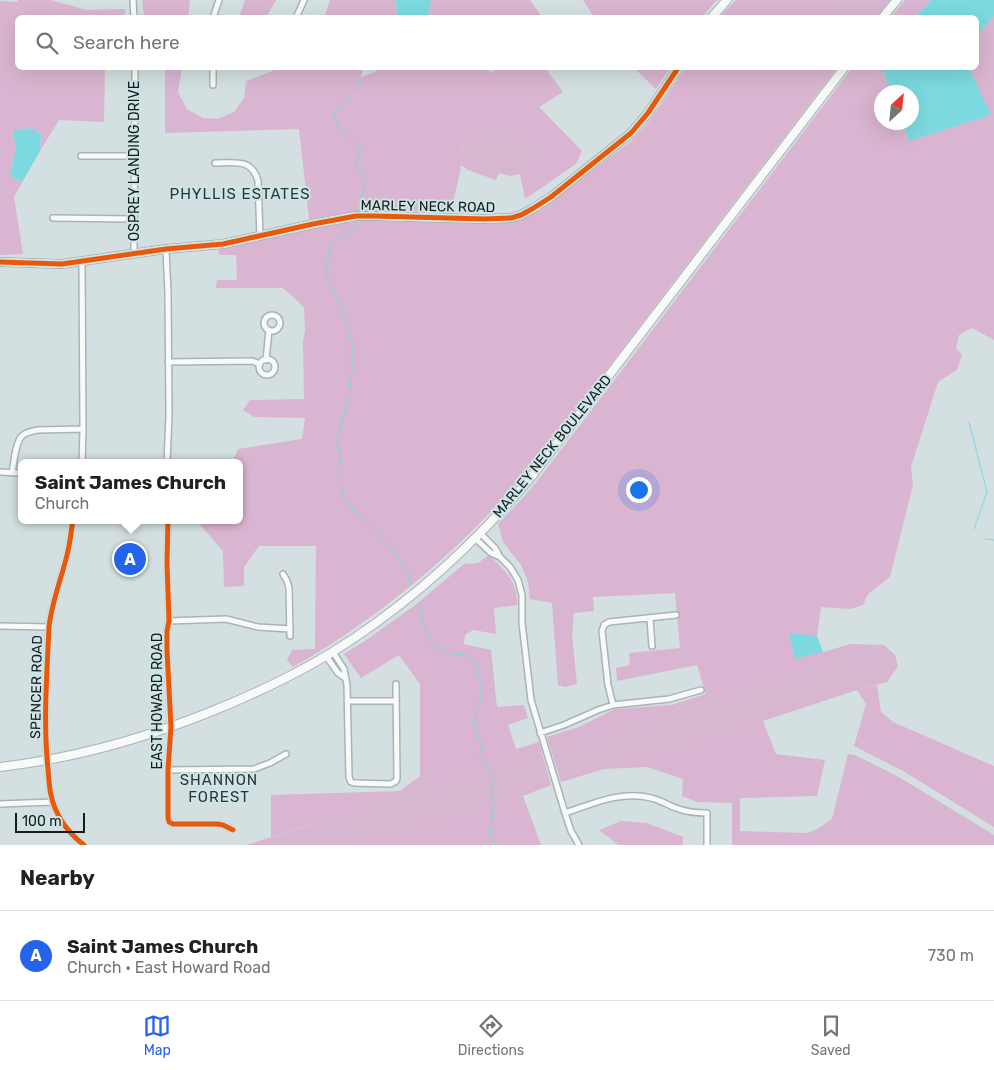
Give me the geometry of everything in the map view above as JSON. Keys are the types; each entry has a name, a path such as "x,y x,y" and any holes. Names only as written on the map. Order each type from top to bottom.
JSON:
{"main road":[{"path":"714,15 727,0"},
{"path":"884,15 897,0"},
{"name":"MARLEY NECK ROAD","path":"0,262 62,264 166,249 223,244 356,216 511,218 532,209 551,197 631,133 648,114 677,70"},
{"name":"MARLEY NECK BOULEVARD","path":"0,767 47,760 112,745 170,727 258,691 330,654 383,617 428,582 478,536 515,496 842,70"}],"street":[{"path":"133,0 134,15"},
{"path":"214,15 219,0"},
{"path":"297,15 304,0"},
{"name":"OSPREY LANDING DRIVE","path":"134,254 135,70"},
{"path":"213,70 213,84"},
{"path":"80,156 134,156"},
{"path":"215,164 241,163 253,168 257,174 260,236"},
{"path":"52,218 134,218"},
{"path":"166,249 169,415 167,459"},
{"path":"82,261 84,429 82,459"},
{"path":"266,360 269,330"},
{"path":"260,364 266,360"},
{"path":"260,364 259,368 262,374 266,375 273,372 274,365 269,360 266,360"},
{"path":"168,362 252,361 260,364"},
{"path":"0,472 16,473 16,447 21,436 38,430 84,429"},
{"name":"SPENCER ROAD","path":"73,524 67,555 50,612 46,722 47,760 51,795 59,816 68,830 84,845"},
{"name":"EAST HOWARD ROAD","path":"168,524 169,621 167,650 170,727 168,818 169,822 173,824 216,824 233,830"},
{"path":"478,536 491,553 500,557 515,573 521,587 522,623 528,688 532,707 571,831 579,845"},
{"path":"283,574 289,588 290,636"},
{"path":"613,705 608,685 603,628 606,623 676,615"},
{"path":"650,618 652,646"},
{"path":"169,621 226,619 258,627 290,629"},
{"path":"0,626 49,627"},
{"path":"330,654 344,669 347,686 349,776 351,782 357,784 391,784 396,781 396,684"},
{"path":"540,733 613,705 669,699 701,690"},
{"path":"348,701 396,702"},
{"path":"168,770 254,768 270,763 286,754"},
{"path":"565,813 612,798 625,796 651,798 685,811 707,813 707,845"},
{"path":"0,804 53,802"}],"shaded area":[{"path":"18,0 51,0 87,10 126,9 124,15 15,15 15,70 105,70 104,122 59,120 40,151 41,134 31,128 13,131 16,149 10,173 15,180 23,181 14,197 23,254 0,255 0,1 17,2"},
{"path":"142,0 190,0 188,15 144,15"},
{"path":"245,0 276,0 266,15 240,15"},
{"path":"330,0 396,0 397,13 394,15 325,15"},
{"path":"431,0 530,0 541,15 428,15"},
{"path":"583,0 717,0 704,15 593,15"},
{"path":"736,0 833,0 843,15 721,15"},
{"path":"833,0 890,0 878,15 843,15"},
{"path":"905,0 931,0 917,15 893,15"},
{"path":"994,16 994,340 972,328 959,335 956,348 962,355 957,370 938,382 911,467 913,485 890,577 868,594 863,605 850,609 821,607 817,636 789,634 823,652 851,644 884,645 551,750 547,737 579,727 615,709 671,705 706,694 697,665 617,681 616,668 630,665 629,653 680,648 675,593 593,597 594,611 574,613 572,635 577,684 565,687 558,685 552,603 530,599 528,582 521,565 503,542 498,524 530,490 558,454 850,70 883,70 888,85 874,85 874,130 905,130 909,140 990,115 970,70 979,70 979,34"},
{"path":"165,70 182,70 178,92 187,109 203,118 218,119 234,112 244,98 246,81 275,70 363,70 361,77 376,70 489,70 491,73 495,70 546,70 563,92 539,107 582,151 576,164 525,199 520,174 544,150 497,130 479,126 471,136 462,142 461,167 451,212 364,211 309,219 299,129 165,133"},
{"path":"636,70 669,70 656,89"},
{"path":"684,70 835,70 543,453 503,498 458,544 391,602 342,637 293,667 287,660 292,650 315,649 316,546 259,546 244,567 244,586 224,587 223,551 200,524 243,524 243,459 234,459 238,449 302,439 305,418 254,417 243,410 250,400 304,399 304,307 283,288 216,288 217,280 237,280 236,255 219,255 218,248 237,246 342,223 367,220 492,223 523,218 541,209 630,142 659,107"},
{"path":"479,126 497,130 544,150 520,174 510,176 499,173 496,180 468,170 461,165 462,142 471,136"},
{"path":"489,555 513,583 517,605 494,608 496,634 473,630 465,635 464,644 491,650 497,707 524,705 528,718 508,725 516,749 539,742 542,753 271,837 271,795 400,791 420,776 420,684 399,655 361,678 344,654 414,606 464,564 478,563"},
{"path":"884,645 895,655 898,666 887,682 561,782 551,750"},
{"path":"877,685 881,712 893,722 994,766 994,827 903,771 854,746 866,704 857,690"},
{"path":"763,721 776,754 825,760 817,796 740,798 740,831 808,833 832,819 848,754 855,755 899,777 994,835 994,845 732,845 732,803 697,802 682,796 683,779 647,767 603,769"},
{"path":"542,753 551,785 523,796 358,845 246,845"},
{"path":"523,796 541,845 358,845"},
{"path":"621,821 647,823 683,837 683,845 620,845 599,830"}],"water":[{"path":"396,0 431,0 428,15 394,15 397,13"},
{"path":"931,0 994,0 994,16 979,34 979,15 917,15"},
{"path":"883,70 970,70 991,115 909,141 905,130 919,130 919,85 888,85"},
{"path":"31,128 41,134 40,151 23,181 15,180 10,173 16,149 13,131"},
{"path":"789,633 817,636 823,652 795,659"}],"waterway":[{"path":"359,210 366,176 355,168 361,149 340,130 334,114 364,78"},
{"path":"356,221 354,227 331,244 326,267 328,279 342,310 352,341 352,370 349,398 337,440 341,463 342,494 351,507 395,553 406,569 411,584"},
{"path":"969,422 987,492 974,529"},
{"path":"985,539 994,540"},
{"path":"419,604 428,635 437,647 453,654 469,657 478,667 475,675 481,681 481,701 476,710 474,725 482,746 479,756 494,777 491,792 493,798"},
{"path":"494,802 490,835 495,845"}],"cycle path":[{"path":"0,262 62,264 166,249 223,244 356,216 511,218 521,215 551,197 631,133 648,113 677,70"},
{"path":"72,524 68,551 50,617 46,734 49,786 53,802 63,823 84,845"},
{"path":"168,524 169,621 167,650 171,727 168,770 168,818 169,822 173,824 217,824 233,830"}],"place":[{"name":"Saint James Church","path":"130,559"}],"district":[{"name":"PHYLLIS ESTATES","path":"240,194"},
{"name":"SHANNON FOREST","path":"219,788"}]}
